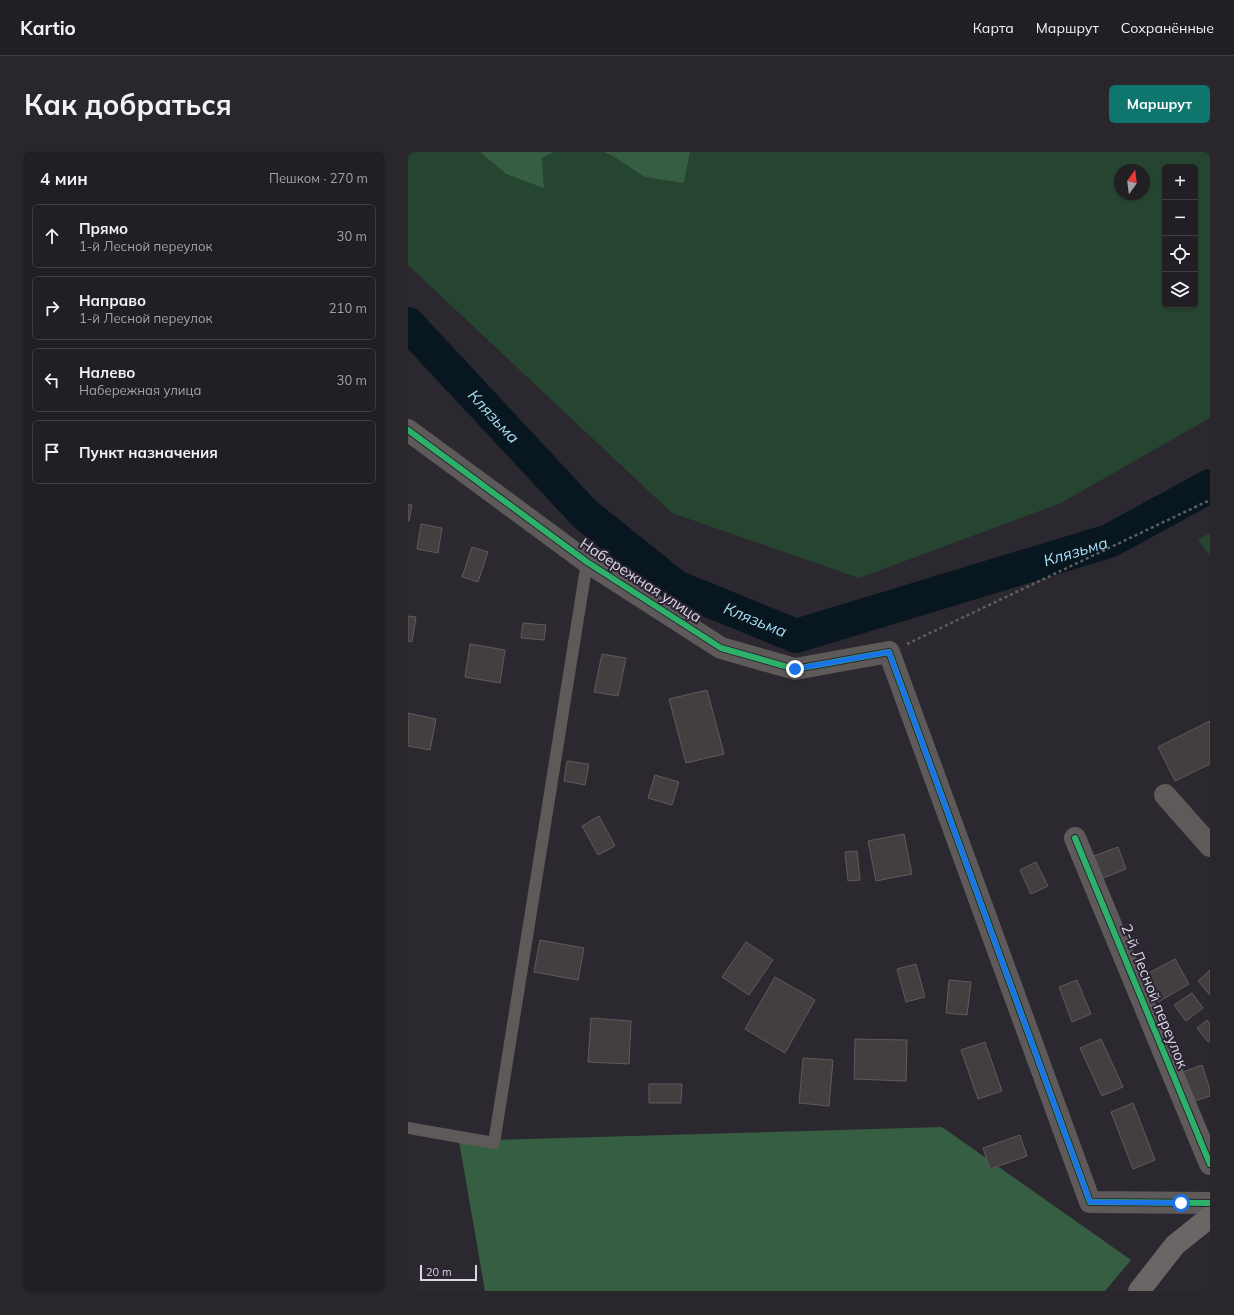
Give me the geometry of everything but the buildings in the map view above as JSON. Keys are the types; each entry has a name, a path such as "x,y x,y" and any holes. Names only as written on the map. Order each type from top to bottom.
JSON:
{"street":[{"name":"Набережная улица","path":"408,430 587,562 722,648 795,669 889,652"},
{"path":"889,652 1090,1202 1210,1203"},
{"path":"1165,796 1210,846"},
{"name":"2-й Лесной переулок","path":"1075,838 1210,1164"},
{"path":"1140,1291 1176,1245 1210,1217"}],"lane":[{"path":"408,1128 494,1143 587,562"}],"path":[{"path":"889,652 1210,500"}],"green space":[{"path":"408,152 480,152 506,174 544,187 542,158 554,152 604,152 684,183 690,152 1210,152 1210,418 1061,503 859,578 672,513 408,265"},
{"path":"480,152 554,152 542,158 544,188 506,174"},
{"path":"604,152 690,152 684,183 645,177 613,156"},
{"path":"1210,533 1210,556 1198,540"},
{"path":"942,1127 1131,1260 1105,1291 485,1291 459,1141"}],"waterway":[{"name":"Клязьма","path":"408,324 585,514 676,587 796,636 1109,541 1210,486"}],"cycle path":[{"path":"408,430 587,562 721,648 795,669 889,652 1090,1202 1210,1203"},
{"path":"1075,838 1210,1164"}],"route":[{"path":"795,669 889,652 1090,1202 1181,1203"}]}
